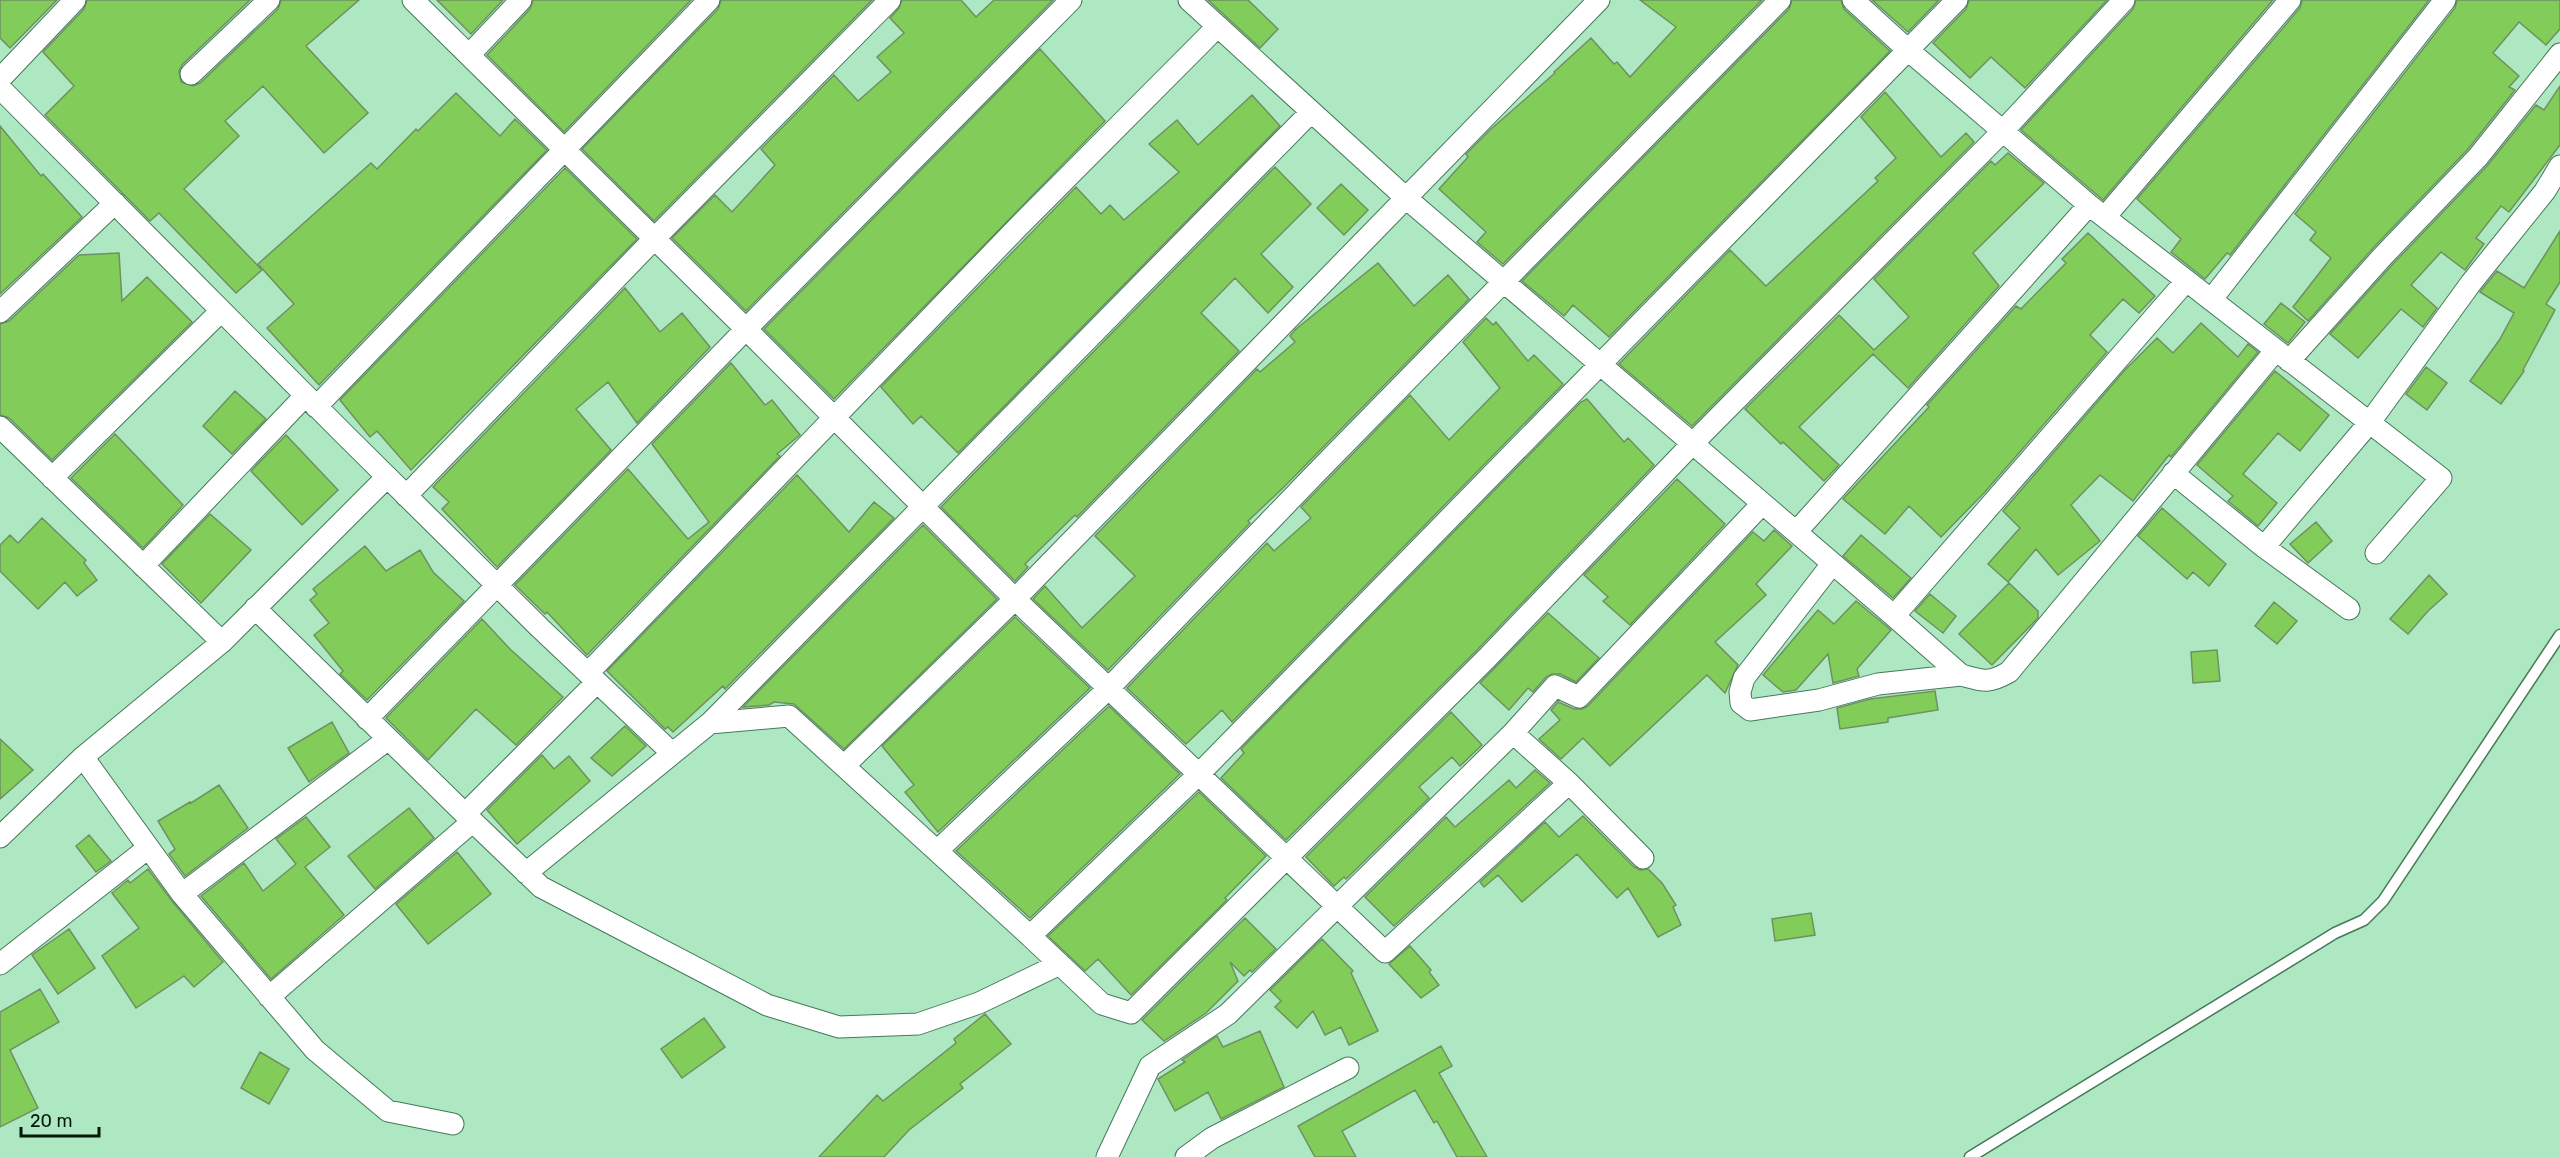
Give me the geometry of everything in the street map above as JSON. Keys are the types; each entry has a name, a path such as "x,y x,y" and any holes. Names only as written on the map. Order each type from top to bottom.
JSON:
{"street":[{"path":"75,0 2,90 406,496 672,753"},
{"path":"191,74 269,0"},
{"path":"412,0 746,328 1014,599 1200,773 1385,952 1569,783"},
{"path":"469,55 521,0"},
{"path":"143,566 565,150 709,0"},
{"path":"406,496 654,238 890,0"},
{"path":"368,719 496,584 746,328 1071,0"},
{"path":"1189,0 1406,198 1761,505 1797,531 1961,675"},
{"path":"844,766 1014,599 1599,0"},
{"path":"937,851 1109,688 1317,472 1780,0"},
{"path":"1853,0 2002,132 2097,211 2441,478 2376,553"},
{"path":"1030,936 1200,773 1426,544 1598,364 1957,0"},
{"path":"710,723 789,716 1102,1004 1131,1013 1487,657 1692,444 2002,132 2124,0"},
{"path":"1797,531 2097,211 2290,0"},
{"path":"2211,300 2445,0"},
{"path":"269,997 468,818 592,678 835,418 1016,229 1218,26"},
{"path":"1832,564 1744,678 1740,692 1741,703 1750,710 1819,700 1878,684 1961,675 1984,682 1995,680 2008,672 2173,473 2283,355 2478,157 2560,54"},
{"path":"526,873 710,723 1311,111"},
{"path":"2264,547 2370,422 2471,283 2545,191 2560,166"},
{"path":"0,312 115,203"},
{"path":"1894,616 2186,281"},
{"path":"52,478 221,311"},
{"path":"0,427 222,642"},
{"path":"2173,473 2264,547 2349,609"},
{"path":"0,837 83,757 222,642 387,477"},
{"path":"1107,1157 1150,1066 1228,1014 1513,733 1555,686 1579,697 1761,505"},
{"path":"255,608 387,740 541,887 767,1005 839,1027 918,1024 979,1003 1060,964"},
{"path":"1513,733 1569,783 1643,858"},
{"path":"182,894 387,740"},
{"path":"83,757 182,894 315,1050 388,1111 453,1124"},
{"path":"0,964 148,848"},
{"path":"1186,1157 1212,1138 1348,1068"}],"lane":[{"path":"1970,1157 2336,933 2364,920 2383,901 2560,635"}],"building":[{"path":"0,0 57,0 10,48 0,38"},
{"path":"87,0 250,0 182,65 179,71 181,82 193,86 200,83 278,9 281,0 359,0 306,46 368,113 324,153 263,86 225,121 239,136 184,189 262,270 236,293 159,213 150,221 45,115 74,86 43,52 84,9"},
{"path":"437,0 503,0 471,34"},
{"path":"533,0 691,0 564,132 487,55 530,9"},
{"path":"721,0 872,0 654,221 582,149 718,9"},
{"path":"902,0 961,0 976,17 994,0 1053,0 746,311 672,238 715,195 732,212 775,165 761,149 834,75 858,101 891,72 877,57 904,33 890,18 899,8"},
{"path":"1208,0 1248,0 1278,29 1260,48"},
{"path":"1640,0 1762,0 1503,264 1477,242 1486,232 1439,189 1468,157 1466,154 1491,129 1591,38 1614,64 1617,62 1630,77 1676,27"},
{"path":"1792,0 1841,0 1844,9 1890,51 1609,337 1573,305 1564,316 1522,281 1789,9"},
{"path":"1872,0 1939,0 1908,32"},
{"path":"1969,0 2107,0 2025,88 1991,57 1970,78 1933,43 1966,9"},
{"path":"2136,0 2273,0 2103,200 2021,130 2133,9"},
{"path":"2302,0 2429,0 2230,255 2227,253 2205,279 2171,252 2181,239 2137,199 2300,8"},
{"path":"2457,0 2560,0 2560,29 2546,45 2519,22 2493,53 2519,76 2509,87 2515,90 2468,149 2374,247 2308,321 2293,307 2331,258 2310,240 2316,232 2295,214 2455,8"},
{"path":"1040,49 1105,121 834,399 764,329"},
{"path":"2560,86 2560,145 2509,212 2501,206 2476,238 2484,244 2465,270 2441,252 2411,285 2437,308 2423,327 2401,309 2358,358 2330,334 2392,265 2487,166 2536,105 2544,110"},
{"path":"1885,92 1941,157 1966,133 1974,142 1692,426 1619,364 1730,250 1766,286 1878,181 1875,178 1896,158 1861,117"},
{"path":"456,93 500,136 515,119 547,150 319,385 267,328 294,304 258,264 371,163 377,169"},
{"path":"1252,95 1280,126 958,453 921,416 913,424 881,387 1076,187 1101,214 1110,205 1124,220 1179,172 1149,144 1177,120 1198,145"},
{"path":"0,126 41,176 43,174 82,217 0,294"},
{"path":"2008,153 2044,183 1973,253 1999,286 1908,388 1873,354 1799,427 1839,465 1824,481 1745,409 1839,315 1874,350 1909,317 1874,279 1991,161 1995,165"},
{"path":"1275,167 1311,204 1261,254 1293,287 1268,313 1235,278 1201,313 1239,351 1077,517 1075,515 1025,564 1028,567 1015,581 941,507"},
{"path":"565,168 637,239 411,470 377,431 370,437 340,400"},
{"path":"1341,184 1368,210 1344,235 1317,208"},
{"path":"2560,231 2560,282 2546,304 2555,310 2524,371 2501,404 2470,381 2500,339 2514,313 2480,292 2497,271 2524,288"},
{"path":"2088,233 2155,296 2139,313 2123,299 2090,335 2107,352 1984,493 1941,537 1909,506 1885,534 1843,499 1929,407 1927,405 2016,306 2021,309 2066,263 2062,259"},
{"path":"119,253 122,301 147,277 192,322 52,460 9,418 0,415 0,324 9,321 79,255"},
{"path":"1378,263 1414,306 1448,275 1469,299 1248,521 1250,523 1108,670 1033,599 1045,586 1082,628 1135,576 1095,536 1257,369 1260,372 1295,342 1290,336 1296,329"},
{"path":"625,288 660,332 682,313 710,347 637,423 608,382 576,409 611,450 497,567 442,509 449,502 433,487"},
{"path":"2281,303 2305,322 2288,343 2264,324"},
{"path":"1486,318 1493,325 1496,322 1528,361 1534,355 1563,384 1232,722 1222,710 1186,744 1127,688 1267,543 1274,551 1311,518 1301,507 1410,395 1449,440 1500,388 1463,342"},
{"path":"2201,323 2238,357 2248,344 2258,352 2171,457 2169,455 2133,501 2100,475 2071,505 2100,541 2058,575 2036,549 2008,582 1988,564 2020,528 2003,511 2125,370 2157,338 2173,353"},
{"path":"731,363 765,405 772,400 800,435 777,454 780,456 587,655 547,612 545,614 515,585 628,469 688,539 709,522 652,444"},
{"path":"2426,367 2447,383 2427,410 2406,394"},
{"path":"2275,371 2329,415 2300,451 2278,433 2243,474 2277,503 2258,526 2228,501 2233,496 2197,465"},
{"path":"235,391 266,419 232,454 203,426"},
{"path":"1587,399 1624,442 1628,438 1654,465 1478,649 1286,840 1221,778 1244,753 1241,749 1581,402"},
{"path":"115,434 183,505 143,548 71,478"},
{"path":"286,435 338,490 302,525 251,471"},
{"path":"797,475 849,532 874,502 894,518 725,689 723,686 673,732 668,727 665,729 607,671"},
{"path":"1677,479 1725,524 1630,625 1603,601 1608,597 1584,575"},
{"path":"2162,508 2226,564 2209,586 2193,572 2187,579 2138,536"},
{"path":"210,514 251,550 201,603 162,564"},
{"path":"42,518 86,560 84,563 97,580 77,596 65,582 38,609 0,571 0,545 10,535 18,543"},
{"path":"2316,522 2332,541 2308,563 2290,544"},
{"path":"923,525 997,599 844,749 794,704 774,702 769,705 743,707"},
{"path":"1774,530 1792,546 1756,584 1766,595 1715,642 1738,665 1725,693 1707,675 1610,766 1583,738 1561,759 1539,739 1560,720 1551,710 1558,702 1574,709 1588,706 1753,532 1764,541"},
{"path":"1861,535 1911,578 1893,598 1843,556"},
{"path":"365,546 386,571 420,550 433,572 464,601 367,700 340,674 343,671 314,635 329,623 310,600 317,594 313,589"},
{"path":"2429,575 2447,594 2408,634 2390,619"},
{"path":"2009,583 2038,611 2038,618 1992,665 1959,634"},
{"path":"1930,594 1956,616 1943,633 1915,611"},
{"path":"1856,601 1891,630 1857,669 1859,676 1833,683 1828,654 1796,690 1783,692 1763,675 1818,610 1834,624"},
{"path":"2274,602 2297,621 2277,644 2255,626"},
{"path":"1548,613 1599,658 1576,682 1560,674 1546,677 1533,692 1528,688 1509,710 1480,683"},
{"path":"1015,617 1090,688 938,832 905,792 914,785 882,746"},
{"path":"482,619 510,649 563,697 516,745 476,709 428,760 386,718"},
{"path":"2217,650 2220,681 2193,683 2191,652"},
{"path":"1935,691 1938,710 1888,718 1888,722 1840,729 1837,708 1870,699"},
{"path":"1109,706 1180,774 1030,918 956,851"},
{"path":"1451,712 1482,745 1460,766 1452,757 1419,787 1429,798 1346,879 1344,877 1334,886 1306,857"},
{"path":"332,722 349,753 309,782 288,748"},
{"path":"625,726 646,746 612,776 591,758"},
{"path":"0,739 33,770 0,799"},
{"path":"542,755 554,769 569,756 590,781 517,844 487,810"},
{"path":"1535,770 1550,783 1394,926 1365,897 1446,817 1455,827 1509,780 1516,788"},
{"path":"219,785 248,828 185,876 169,854 175,849 158,821"},
{"path":"1199,792 1266,856 1225,898 1227,900 1131,995 1098,959 1085,971 1048,936"},
{"path":"409,808 434,838 375,889 348,856"},
{"path":"1583,816 1634,867 1640,870 1648,869 1662,883 1676,905 1673,907 1681,925 1658,937 1628,888 1617,898 1577,854 1522,902 1498,875 1484,887 1480,882 1545,822 1559,837"},
{"path":"306,817 330,847 305,867 344,915 271,979 201,896 244,863 263,891 296,864 276,839"},
{"path":"89,835 111,861 96,872 76,846"},
{"path":"457,852 491,894 428,944 396,904"},
{"path":"148,869 223,962 194,987 184,976 136,1008 102,956 139,928 112,893 128,880 130,883"},
{"path":"1811,913 1815,935 1775,941 1772,919"},
{"path":"1245,918 1276,949 1252,972 1250,970 1244,976 1230,962 1238,981 1206,1013 1164,1041 1142,1020"},
{"path":"69,929 95,968 58,994 32,955"},
{"path":"1322,939 1353,971 1351,973 1378,1031 1349,1045 1341,1027 1325,1035 1313,1011 1297,1028 1275,1007 1281,1001 1270,990"},
{"path":"1410,946 1431,970 1429,972 1439,985 1421,998 1389,964"},
{"path":"40,989 59,1022 10,1050 38,1108 0,1127 0,1012"},
{"path":"985,1014 1011,1044 960,1084 963,1088 909,1130 884,1157 819,1157 877,1095 883,1101 956,1043 954,1039"},
{"path":"704,1018 725,1047 682,1078 661,1049"},
{"path":"1260,1031 1284,1087 1221,1119 1208,1092 1175,1111 1158,1079 1185,1062 1182,1060 1217,1036 1223,1047"},
{"path":"1441,1046 1452,1066 1439,1073 1487,1157 1457,1157 1437,1121 1434,1123 1415,1090 1342,1131 1356,1157 1315,1157 1298,1126"},
{"path":"260,1052 289,1069 269,1104 241,1088"}]}
